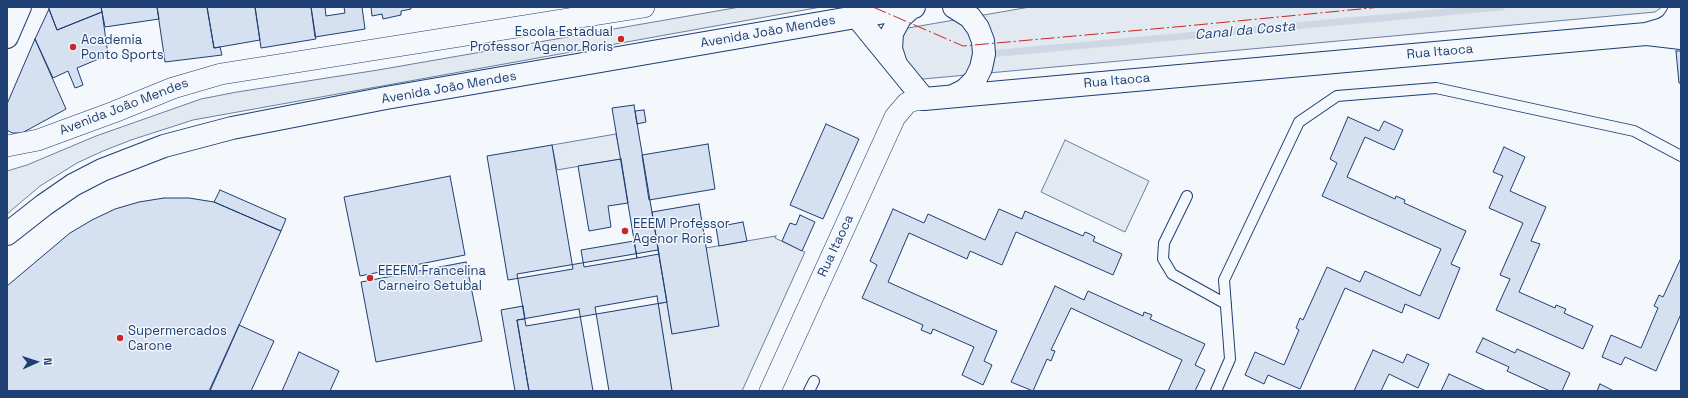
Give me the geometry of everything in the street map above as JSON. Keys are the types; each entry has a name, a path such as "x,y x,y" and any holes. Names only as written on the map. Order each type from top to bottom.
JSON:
{"main road":[{"path":"8,33 20,7"},
{"path":"896,64 891,49 892,32 900,18 913,7"},
{"name":"Avenida João Mendes","path":"7,234 73,185 102,170 164,146 232,128 394,97 913,7"},
{"path":"953,96 965,90 975,80 981,68 984,54 983,41 978,28 970,17 954,7"},
{"path":"1646,34 1663,29 1670,24 1676,17 1681,7"},
{"path":"857,17 924,98"},
{"path":"1646,34 1681,38"},
{"name":"Rua Itaoca","path":"924,98 1646,34"}],"street":[{"name":"Avenida João Mendes","path":"7,146 38,140 173,88 221,74 644,7"},
{"name":"Rua Itaoca","path":"770,391 895,117 900,109 907,103 924,98"}],"lane":[{"path":"1216,391 1230,359 1224,280 1299,122 1337,96 1436,88 1634,131 1681,156"},
{"path":"1187,196 1164,243 1163,259 1172,274 1226,304"},
{"path":"809,391 814,381"}],"shaded area":[{"path":"740,7 821,7 193,120 131,140 77,163 40,186 7,214 7,171 27,165 96,136 201,99"},
{"path":"1030,7 1662,7 1655,12 923,79 915,77 873,34"},
{"path":"616,134 621,159 557,170 552,145"},
{"path":"1065,140 1149,181 1125,232 1041,192"},
{"path":"776,236 775,238 805,252 742,391 672,391 658,304 667,302 672,334 706,248"}],"building":[{"path":"49,7 101,7 102,12 57,30"},
{"path":"101,7 157,7 159,19 105,27"},
{"path":"157,7 207,7 214,48 220,47 222,55 165,62"},
{"path":"207,7 255,7 260,40 214,48"},
{"path":"255,7 311,7 316,39 261,48"},
{"path":"311,7 325,7 326,16 345,13 344,7 362,7 365,29 315,37"},
{"path":"371,7 411,7 411,9 401,11 401,15 383,19 382,14 372,16"},
{"name":"Academia Ponto Sports","path":"49,9 57,30 102,12 108,55 77,68 83,85 75,88 68,71 53,78 35,39"},
{"path":"35,39 66,109 22,133 12,133 7,130 7,104"},
{"path":"1676,51 1681,51 1681,83 1679,83"},
{"path":"634,105 659,254 637,258 612,108"},
{"path":"644,110 646,122 637,124 635,111"},
{"path":"1348,117 1379,131 1384,121 1403,130 1394,150 1365,137 1347,177 1395,199 1396,196 1405,200 1404,203 1466,231 1451,264 1460,268 1439,319 1405,304 1402,313 1345,288 1300,389 1268,375 1264,384 1245,375 1255,352 1284,365 1299,330 1296,328 1300,318 1303,320 1327,267 1360,282 1365,271 1420,296 1441,249 1322,196 1337,163 1330,159"},
{"path":"826,124 859,139 823,219 790,205"},
{"path":"708,144 715,189 649,200 642,155"},
{"path":"552,145 573,269 508,280 487,156"},
{"path":"1504,147 1525,157 1510,191 1546,207 1531,241 1540,244 1519,292 1555,308 1556,305 1566,309 1564,313 1593,326 1583,349 1496,310 1510,279 1500,275 1523,223 1489,208 1503,176 1493,172"},
{"path":"621,159 628,203 608,206 611,227 589,231 578,166"},
{"path":"450,176 465,255 360,276 344,197"},
{"path":"220,190 286,219 281,231 214,202"},
{"name":"Supermercados Carone","path":"164,198 189,198 214,202 281,231 210,391 7,391 7,286 70,233 92,220 115,209 139,202"},
{"path":"699,204 719,326 672,334 652,212"},
{"path":"893,209 924,223 928,214 985,240 999,209 1022,219 1025,211 1083,236 1085,232 1090,234 1095,237 1093,241 1122,254 1113,275 1016,232 1002,265 970,251 967,259 909,233 888,282 997,331 984,361 992,365 983,385 962,375 974,347 933,329 931,334 921,330 923,325 862,298 877,265 870,261"},
{"path":"800,215 815,222 802,251 782,241 790,223 796,225"},
{"path":"743,222 747,241 719,246 716,227"},
{"path":"634,241 637,258 584,267 581,250"},
{"path":"658,250 667,302 526,326 517,274"},
{"path":"1681,258 1681,314 1656,371 1625,357 1621,365 1602,357 1611,335 1641,348 1658,308 1654,306 1659,295 1663,297"},
{"path":"466,262 482,341 376,362 361,282"},
{"path":"1055,286 1084,300 1088,291 1143,316 1144,312 1152,315 1150,319 1205,344 1195,365 1205,370 1195,391 1168,391 1182,360 1071,308 1051,350 1055,351 1051,361 1047,359 1033,391 1011,382"},
{"path":"657,296 672,391 609,391 595,307"},
{"path":"523,306 525,319 517,320 529,391 515,391 501,310"},
{"path":"579,309 593,391 529,391 517,320"},
{"path":"239,325 274,341 251,391 209,391"},
{"path":"1483,338 1515,353 1517,349 1570,373 1562,391 1550,391 1507,371 1509,367 1476,352"},
{"path":"1373,350 1403,363 1407,354 1429,364 1418,388 1389,374 1381,391 1354,391"},
{"path":"299,352 339,371 330,391 282,391"},
{"path":"1449,374 1486,391 1441,391"},
{"path":"1600,384 1614,391 1597,391"}],"waterway":[{"name":"Canal da Costa","path":"989,54 1501,7"}],"power":[{"path":"873,7 963,46 1381,7"}],"place":[{"name":"Escola Estadual Professor Agenor Roris","path":"621,39"},
{"name":"Academia Ponto Sports","path":"73,47"},
{"name":"EEEM Professor Agenor Roris","path":"625,231"},
{"name":"EEEFM Francelina Carneiro Setubal","path":"370,278"},
{"name":"Supermercados Carone","path":"120,338"}]}
